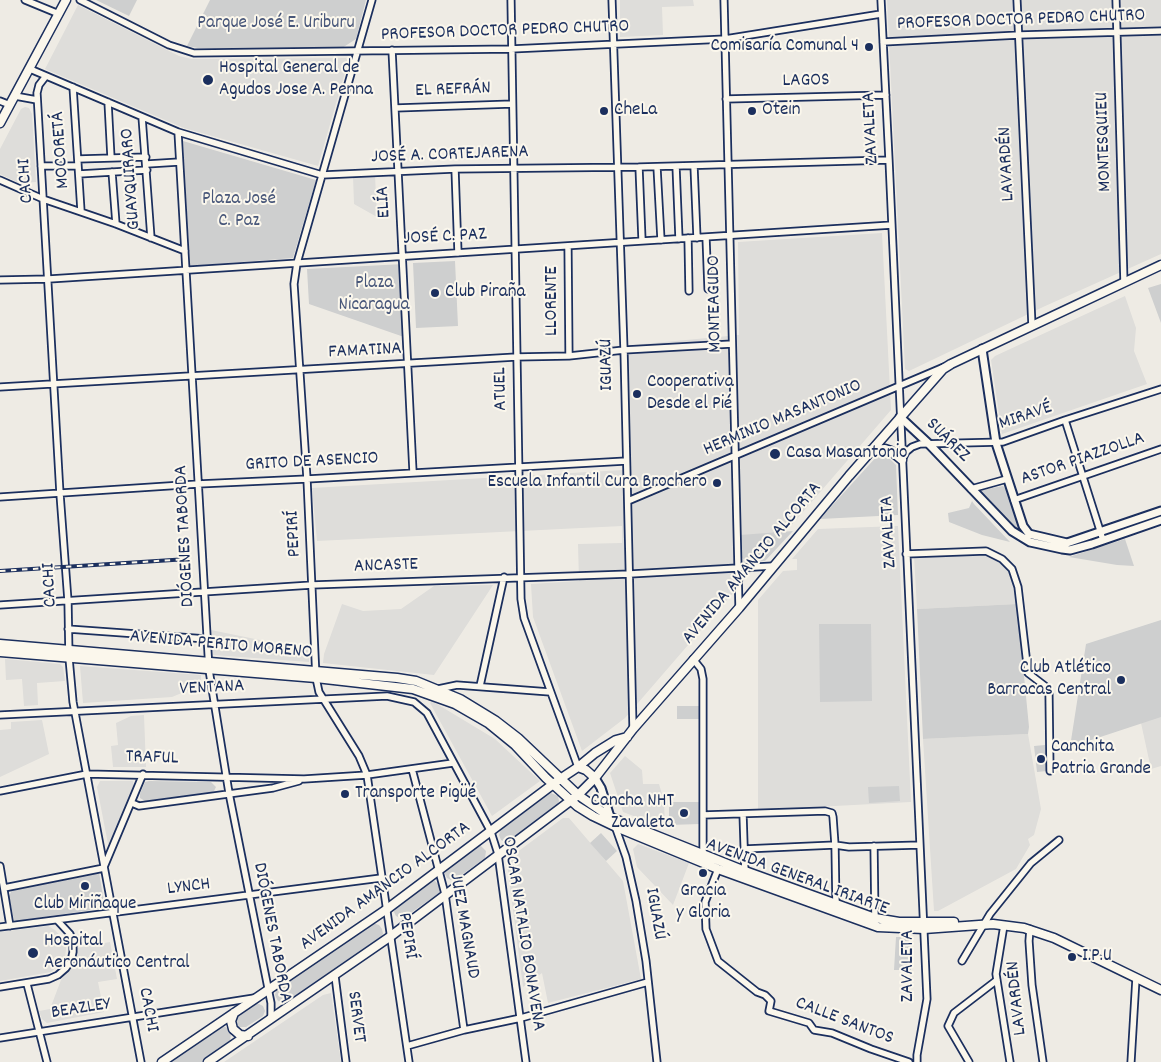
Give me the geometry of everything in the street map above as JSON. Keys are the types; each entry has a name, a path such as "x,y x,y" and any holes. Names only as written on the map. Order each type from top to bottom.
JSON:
{"main road":[{"path":"0,123 66,0"},
{"name":"AVENIDA AMANCIO ALCORTA","path":"208,1062 391,936 578,795 595,778 633,729 739,608 937,374 950,364 1161,265"},
{"path":"871,450 885,449 892,451 902,460"},
{"name":"AVENIDA PERITO MORENO","path":"0,644 69,649 209,666"},
{"name":"AVENIDA PERITO MORENO","path":"0,652 316,674 438,693"},
{"name":"AVENIDA GENERAL IRIARTE","path":"438,693 460,699 496,721 518,738 578,795 610,817 703,858 718,868 745,874"},
{"name":"AVENIDA GENERAL IRIARTE","path":"438,693 488,723 515,745 571,801 593,816 616,828 703,858 890,929 924,925 1006,921 1027,924 1046,932 1054,938"},
{"name":"AVENIDA AMANCIO ALCORTA","path":"162,1062 386,909 595,753 616,740 627,737"},
{"path":"578,767 586,770 595,778"},
{"name":"AVENIDA GENERAL IRIARTE","path":"983,923 1030,929 1054,938 1161,990"},
{"path":"234,1013 231,1021 234,1029 240,1034 248,1036"}],"street":[{"path":"25,0 59,14"},
{"name":"PROFESOR DOCTOR PEDRO CHUTRO","path":"80,0 169,45 194,53 511,49 724,39 881,14"},
{"name":"PEPIRÍ","path":"372,0 297,263 294,284 307,479 316,674 319,692 359,756 367,774 408,1062"},
{"name":"ATUEL","path":"511,0 514,249 522,607 524,618 578,767"},
{"name":"IGUAZÚ","path":"612,0 624,350 633,729"},
{"name":"MONTEAGUDO","path":"724,0 739,608"},
{"name":"ZAVALETA","path":"880,0 886,95 927,999 917,1055 918,1062"},
{"name":"LAVARDÉN","path":"1017,0 1032,326"},
{"name":"MONTESQUIEU","path":"1116,0 1124,283"},
{"name":"PROFESOR DOCTOR PEDRO CHUTRO","path":"883,42 1019,35 1161,31"},
{"name":"ELÍA","path":"392,50 413,472"},
{"name":"JOSÉ A. CORTEJARENA","path":"30,69 178,132 322,175 455,169 639,168 889,160"},
{"name":"CACHI","path":"46,76 38,88 37,100 68,601 69,658 75,711 141,1062"},
{"name":"MOCORETÁ","path":"73,88 81,211"},
{"name":"LAGOS","path":"726,99 886,95"},
{"path":"15,96 37,100"},
{"path":"0,101 10,105"},
{"path":"108,102 111,158"},
{"name":"EL REFRÁN","path":"396,108 512,104"},
{"name":"GUAYQUIRARO","path":"142,117 151,238"},
{"name":"DIÓGENES TABORDA","path":"178,132 209,666 229,793 271,1008 271,1016 268,1022"},
{"path":"78,159 146,157"},
{"path":"79,174 112,172 179,162"},
{"path":"41,166 78,166"},
{"path":"676,166 679,239"},
{"path":"694,166 697,238"},
{"path":"657,167 660,240"},
{"path":"639,168 642,240"},
{"path":"455,169 458,253"},
{"path":"112,172 116,224"},
{"path":"0,180 43,199 81,211 184,251"},
{"name":"JOSÉ C. PAZ","path":"0,280 48,279 892,225"},
{"path":"706,237 708,290"},
{"path":"688,238 689,290"},
{"name":"LLORENTE","path":"568,246 568,356"},
{"name":"FAMATINA","path":"0,387 516,357 568,356 624,350 732,344"},
{"path":"982,349 996,443 1023,526 1029,534 1067,543 1102,536 1161,520"},
{"name":"HERMINIO MASANTONIO","path":"628,502 950,364"},
{"name":"MIRAVÉ","path":"902,460 906,452 920,444 1003,442 1161,389"},
{"name":"SUÁREZ","path":"900,417 929,444 1012,531 1030,542 1062,550 1070,550 1102,536"},
{"path":"1065,420 1102,536"},
{"name":"ASTOR PIAZZOLLA","path":"1014,500 1161,449"},
{"name":"GRITO DE ASENCIO","path":"0,497 198,484 626,461"},
{"name":"ASTOR PIAZZOLLA","path":"971,488 1007,480"},
{"path":"1102,536 1161,511"},
{"path":"906,554 986,551 1002,559 1012,569 1018,587 1028,674 1046,686 1049,694 1050,771"},
{"name":"ANCASTE","path":"0,605 312,585 630,574 773,566"},
{"path":"480,686 504,577"},
{"path":"68,629 207,640"},
{"path":"693,659 700,668 703,679 703,858"},
{"path":"438,693 457,685 550,692"},
{"name":"VENTANA","path":"0,715 388,696 406,699 423,708"},
{"name":"OSCAR NATALIO BONAVENA","path":"423,708 491,832 498,854 526,1062"},
{"name":"TRAFUL","path":"0,791 87,774 304,779 367,774 453,763"},
{"name":"JUEZ MAGNAUD","path":"412,769 445,894 464,1030"},
{"path":"4,888 104,868 143,774"},
{"name":"IGUAZÚ","path":"595,778 601,788 626,857 636,901 657,1062"},
{"name":"TRAFUL","path":"132,803 139,806 273,788 304,779"},
{"path":"703,815 830,812 833,815 835,845 836,908"},
{"path":"744,814 745,874"},
{"path":"962,961 983,923 1031,864 1059,840"},
{"path":"744,849 835,845 848,847 920,845"},
{"path":"874,846 875,922"},
{"path":"0,866 10,926"},
{"name":"CALLE SANTOS","path":"718,868 705,902 706,929 718,961 757,992 765,994 771,1001 769,1011 809,1023 814,1030 832,1033 872,1050 910,1062"},
{"name":"LYNCH","path":"0,927 382,878"},
{"path":"0,987 49,979 58,975 66,968 71,961 73,952 70,934 58,920"},
{"path":"1004,925 997,967 997,980 1010,1062"},
{"name":"LAVARDÉN","path":"1030,929 1032,985 1043,1062"},
{"name":"SERVET","path":"334,976 346,1062"},
{"path":"1131,1062 1136,978"},
{"path":"969,1062 948,1026 954,1013 997,980"},
{"path":"407,1046 464,1030 521,1018 648,982"},
{"path":"27,984 47,1062"},
{"name":"BEAZLEY","path":"0,1038 256,998"},
{"path":"910,1062 917,1055"}],"shaded area":[{"path":"620,0 693,0 694,6 662,7 663,35 620,37"},
{"path":"887,0 1161,0 1161,254 1043,307 909,371 905,369"},
{"name":"Hospital General de Agudos Jose A. Penna","path":"78,5 179,56 192,59 346,58 348,62 318,166 184,128 45,69"},
{"path":"29,108 32,114 36,182 19,183 0,174 0,149 21,109"},
{"path":"375,175 377,217 354,204 353,176"},
{"path":"882,233 891,410 625,718 582,751 533,617 531,584 579,581 578,544 622,543 622,526 317,541 312,488 623,470 622,346 739,335 738,242"},
{"path":"1125,296 1136,328 1134,351 1147,384 1002,434 991,360 995,356"},
{"path":"898,526 911,802 758,810 758,600 783,571 797,570 797,559 792,559 818,529"},
{"path":"986,553 1009,569 1016,585 1017,604 917,609 914,556"},
{"path":"493,585 434,675 323,663 324,654 342,604 363,611 401,609 434,586"},
{"path":"211,630 309,650 309,662 213,655"},
{"path":"5,659 60,664 63,667 65,681 37,683 38,705 24,706 22,679 6,680"},
{"path":"80,666 201,675 201,685 172,697 83,703"},
{"path":"432,701 495,739 540,781 492,816 430,703"},
{"path":"144,715 146,767 113,767 111,746 118,745 116,723 131,716"},
{"path":"1161,716 1161,766 1151,769 1141,723"},
{"path":"42,720 49,754 0,777 0,730 11,729 11,722"},
{"path":"1028,734 1041,809 1034,835 1028,839 1030,845 1016,869 938,911 934,911 923,739"},
{"path":"625,756 642,770 643,784 659,784 664,801 665,828 623,812 610,773"},
{"path":"100,781 133,781 134,787 110,845 108,844 97,787"},
{"path":"563,818 569,818 623,881 641,979 548,1003 542,973 523,987 507,863 508,859"},
{"path":"638,844 689,863 673,905 637,867 633,849"},
{"name":"Hospital Aeronáutico Central","path":"48,926 55,930 65,941 65,957 61,963 51,972 0,981 0,932"},
{"path":"110,942 117,979 98,982 104,1012 47,1023 42,1019 39,1011 50,1009 61,980 76,960 77,948"},
{"path":"331,993 341,1062 224,1062 323,995"}],"green space":[{"path":"96,0 137,0 129,16"},
{"name":"Parque José E. Uriburu","path":"210,0 366,0 356,39 342,48 198,48 187,46"},
{"name":"Plaza José C. Paz","path":"183,141 316,180 293,258 190,266"},
{"name":"Club Piraña","path":"455,261 458,326 416,328 413,263"},
{"name":"Plaza Nicaragua","path":"404,264 404,337 309,304 307,269"},
{"path":"1161,284 1161,323 1148,288"},
{"path":"878,455 887,456 896,465 898,515 820,519"},
{"path":"1003,486 1006,489 1023,535 1066,546 1093,540 1066,547 1026,537 1019,533 980,493 982,490"},
{"path":"972,501 1010,542 982,535 949,522 948,513 969,508"},
{"path":"793,531 765,561 748,562 741,557 740,535"},
{"path":"1125,539 1134,566 1069,557"},
{"path":"1017,604 1029,727 1028,734 923,739 917,609"},
{"name":"Club Atlético Barracas Central","path":"1161,620 1161,717 1070,747 1086,644"},
{"path":"819,624 871,624 872,701 820,702"},
{"path":"677,706 701,706 701,719 677,719"},
{"name":"Canchita Patria Grande","path":"1045,745 1047,771 1037,772 1034,746"},
{"path":"145,782 211,782 216,787 212,792 145,801 140,798 140,794"},
{"path":"899,786 900,801 869,803 868,787"},
{"path":"551,793 558,796 559,801 557,805 510,841 505,842 501,840 499,835 501,829"},
{"name":"Cancha NHT Zavaleta","path":"669,802 699,802 700,824 669,825"},
{"path":"601,833 617,851 606,861 590,843"},
{"path":"481,846 486,851 485,858 456,879 451,880 447,878 445,870 476,847"},
{"path":"99,872 105,908 14,920 9,896 12,890"},
{"path":"435,881 440,886 439,893 405,917 400,918 396,916 394,912 396,906 430,882"},
{"path":"372,923 379,925 382,929 383,934 380,940 288,1002 278,1001 275,995 277,988"},
{"path":"896,937 912,937 911,970 894,970"},
{"path":"254,1004 263,1006 265,1011 263,1016 246,1027 239,1027 235,1022 237,1015"},
{"path":"222,1026 228,1028 231,1033 230,1042 202,1062 165,1062"}],"railway":[{"path":"0,571 188,559"}],"place":[{"name":"Comisaría Comunal 4","path":"869,47"},
{"name":"Hospital General de Agudos Jose A. Penna","path":"208,80"},
{"name":"CheLa","path":"604,111"},
{"name":"Otein","path":"752,111"},
{"name":"Club Piraña","path":"435,293"},
{"name":"Cooperativa Desde el Pié","path":"637,394"},
{"name":"Casa Masantonio","path":"775,454"},
{"name":"Escuela Infantil Cura Brochero","path":"717,483"},
{"name":"Club Atlético Barracas Central","path":"1121,680"},
{"name":"Canchita Patria Grande","path":"1041,759"},
{"name":"Transporte Pigüé","path":"345,794"},
{"name":"Cancha NHT Zavaleta","path":"684,813"},
{"name":"Gracia y Gloria","path":"703,873"},
{"name":"Club Miriñaque","path":"85,886"},
{"name":"Hospital Aeronáutico Central","path":"33,953"},
{"name":"I.P.U","path":"1072,957"}]}
